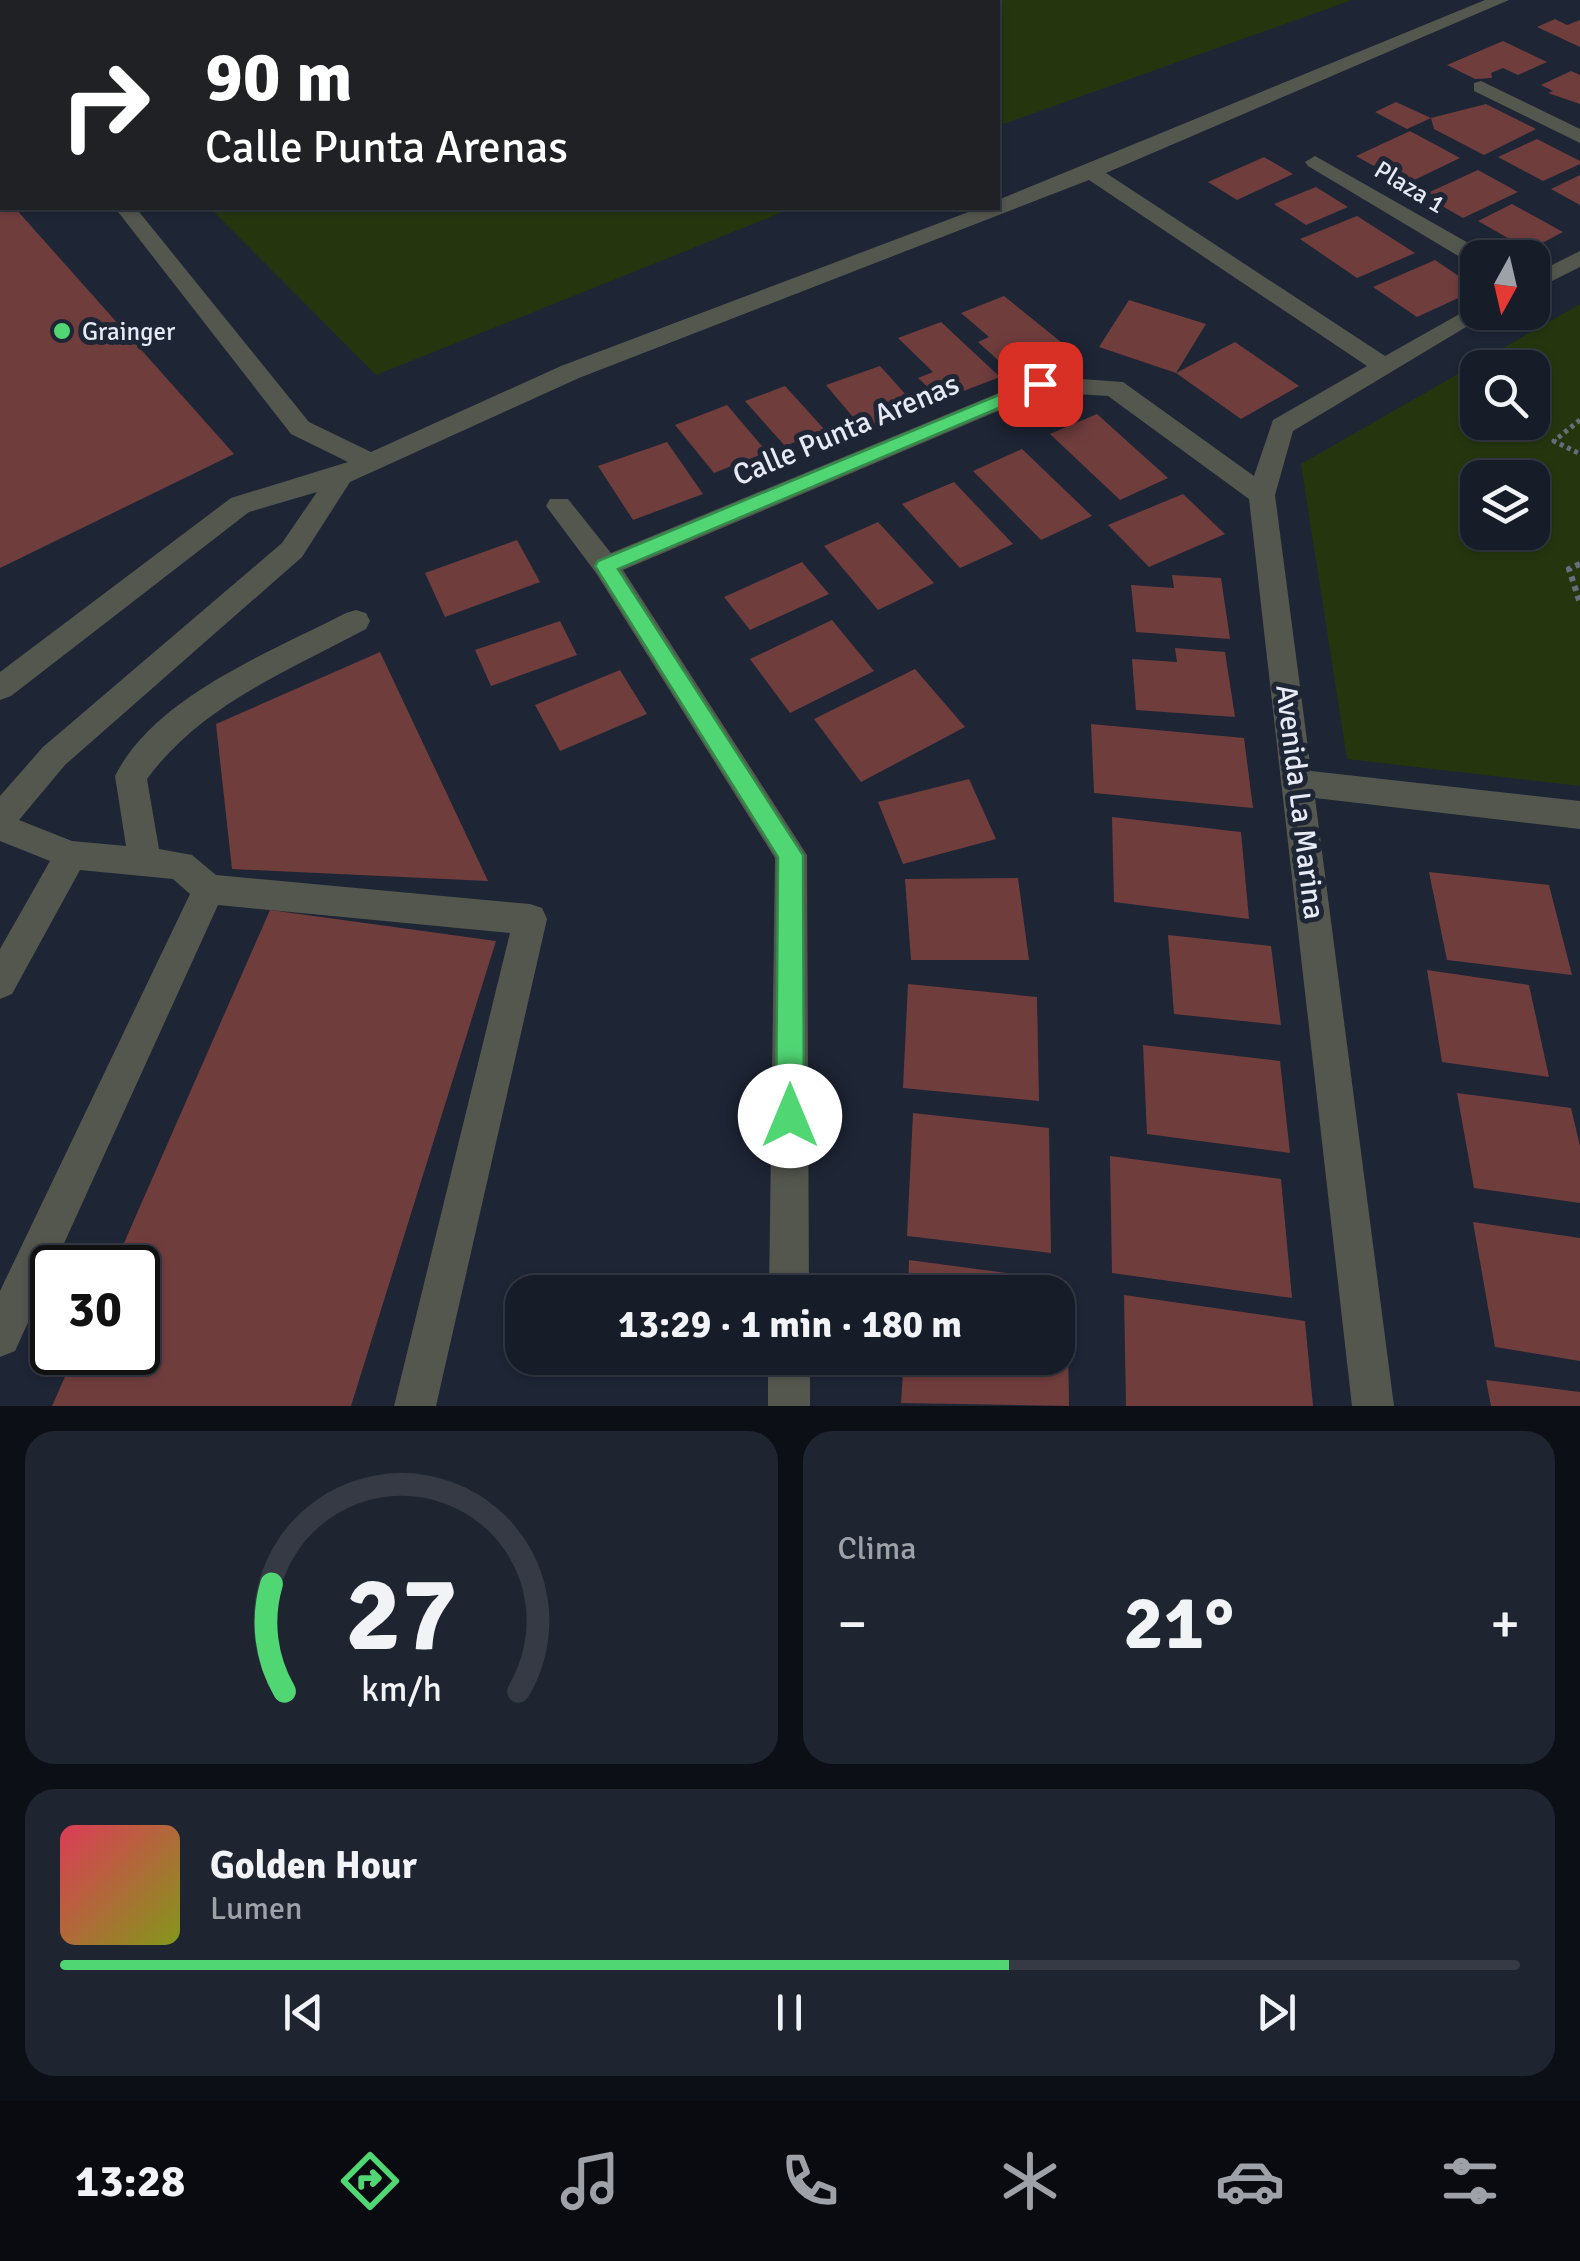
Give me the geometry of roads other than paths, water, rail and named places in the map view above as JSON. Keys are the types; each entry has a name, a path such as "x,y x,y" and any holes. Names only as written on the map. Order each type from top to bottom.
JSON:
{"street":[{"path":"1000,207 1500,0"},
{"path":"1481,86 1580,138"},
{"name":"Plaza 1","path":"1315,162 1460,247"},
{"path":"1091,172 1382,366"},
{"path":"127,210 300,428 369,462"},
{"path":"0,688 240,505 341,476 570,372 992,210"},
{"path":"1550,274 1580,258"},
{"name":"Avenida La Marina","path":"1373,1406 1262,495 1282,426 1460,323"},
{"name":"Calle Punta Arenas","path":"606,566 1040,384 1114,388 1262,495"},
{"path":"341,476 292,550 54,756 0,823 71,856 180,865 209,890 530,919 415,1406"},
{"path":"559,506 606,566 791,855 789,1275"},
{"path":"145,862 131,776 147,751 187,714 356,621"},
{"path":"1298,782 1580,816"},
{"path":"0,982 71,856"},
{"path":"0,1336 209,890"},
{"path":"788,1406 789,1375"}],"place":[{"name":"Grainger","path":"62,331"}]}
